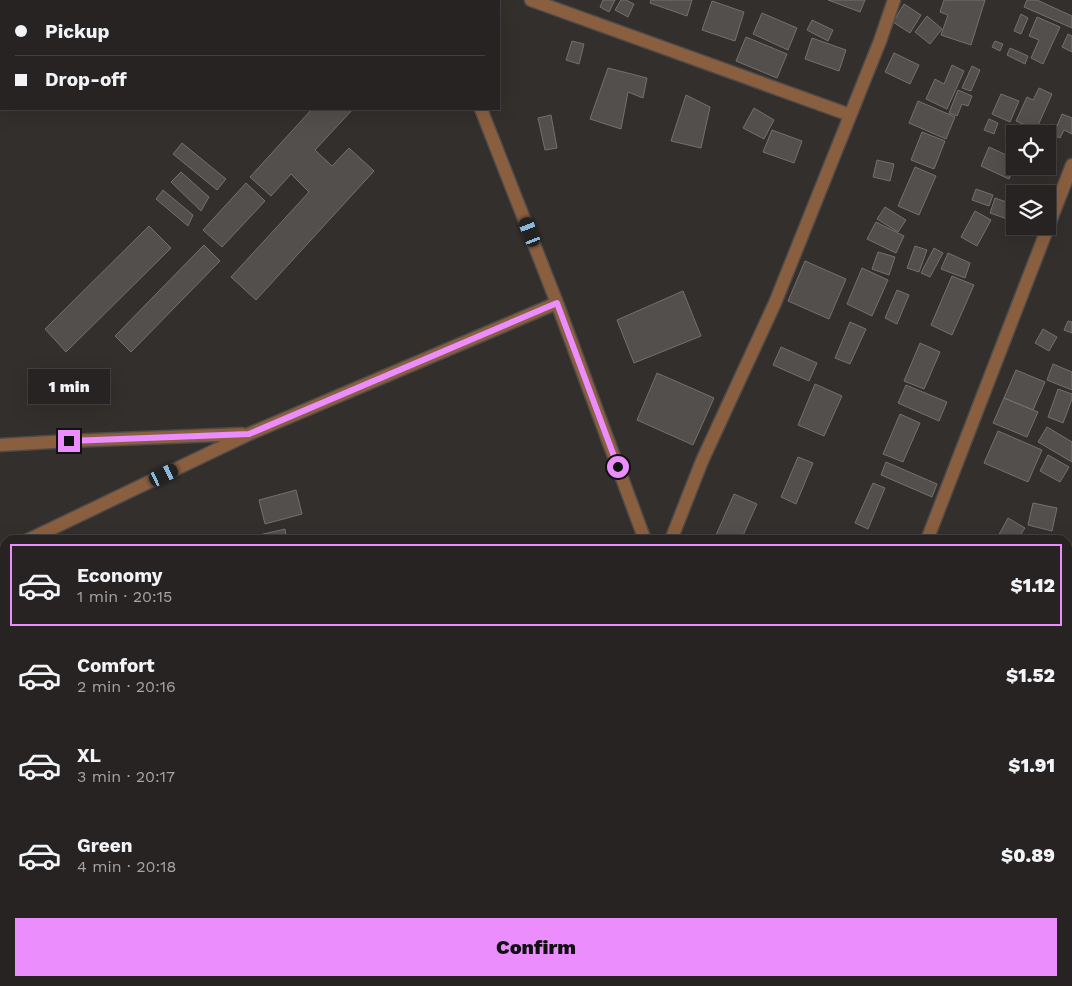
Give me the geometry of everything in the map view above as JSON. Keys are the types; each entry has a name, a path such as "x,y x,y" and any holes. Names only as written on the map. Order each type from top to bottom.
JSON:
{"street":[{"path":"531,0 850,115"},
{"path":"673,535 702,461 775,303 880,42 894,0"},
{"path":"481,110 557,303 643,535"},
{"path":"929,535 1072,165"},
{"path":"38,535 249,434 557,303"},
{"path":"0,445 79,440 249,434"}],"building":[{"path":"603,0 615,0 609,12 600,7"},
{"path":"621,0 634,4 628,17 615,10"},
{"path":"651,0 692,0 687,16 650,3"},
{"path":"828,0 865,0 860,12"},
{"path":"944,0 985,0 971,45 941,35 948,15 940,12"},
{"path":"1027,0 1037,0 1072,16 1072,28 1024,7"},
{"path":"712,1 744,12 735,41 702,30"},
{"path":"904,4 921,15 910,33 893,22"},
{"path":"762,13 797,28 788,50 753,34"},
{"path":"1021,14 1028,18 1021,34 1014,31"},
{"path":"927,16 942,29 930,44 915,32"},
{"path":"1037,17 1060,27 1043,64 1031,58 1039,40 1029,36"},
{"path":"812,20 833,30 828,41 807,30"},
{"path":"1068,34 1072,36 1072,52 1062,47"},
{"path":"746,37 787,54 777,78 736,61"},
{"path":"812,38 846,50 839,71 805,59"},
{"path":"572,41 584,44 579,64 566,60"},
{"path":"995,41 1003,44 1000,51 992,47"},
{"path":"1010,48 1028,56 1025,64 1007,55"},
{"path":"894,53 919,65 910,84 885,72"},
{"path":"952,65 964,71 947,109 926,99 935,79 944,84"},
{"path":"972,66 980,70 971,91 962,88"},
{"path":"608,68 647,78 643,98 628,92 621,129 590,119"},
{"path":"1039,88 1052,94 1038,125 1025,125 1016,121 1027,97 1033,100"},
{"path":"958,90 972,96 968,106 962,104 957,116 949,113"},
{"path":"1001,94 1019,101 1010,122 992,114"},
{"path":"686,95 710,107 701,148 671,141"},
{"path":"918,101 955,117 946,139 909,123"},
{"path":"754,108 774,120 764,139 743,128"},
{"path":"311,110 352,110 315,150 332,166 349,148 374,171 256,300 231,277 309,192 291,174 271,196 250,177"},
{"path":"1062,114 1072,118 1072,134 1064,130 1060,138 1056,136 1057,126"},
{"path":"551,115 557,148 545,150 538,118"},
{"path":"989,119 998,123 994,134 984,130"},
{"path":"772,130 802,141 794,163 763,152"},
{"path":"922,132 945,141 934,169 911,160"},
{"path":"182,143 226,179 217,190 173,154"},
{"path":"989,147 1006,155 1006,175 1011,175 1009,179 981,166"},
{"path":"877,160 894,164 890,181 873,177"},
{"path":"915,167 936,176 919,215 898,206"},
{"path":"181,172 209,197 201,211 171,182"},
{"path":"246,183 265,201 222,247 203,230"},
{"path":"976,189 993,195 989,206 972,200"},
{"path":"163,190 193,215 188,226 156,199"},
{"path":"995,198 1006,202 1006,219 990,213"},
{"path":"885,207 906,220 898,232 877,219"},
{"path":"975,211 991,220 977,246 961,237"},
{"path":"876,222 904,236 896,253 867,239"},
{"path":"149,226 171,248 66,352 45,329"},
{"path":"204,245 220,261 131,352 115,336"},
{"path":"915,246 927,250 919,272 907,268"},
{"path":"934,248 943,253 930,277 921,273"},
{"path":"878,252 895,257 889,275 872,269"},
{"path":"948,253 970,263 965,278 941,269"},
{"path":"805,261 846,279 829,319 788,301"},
{"path":"862,268 888,280 872,316 847,304"},
{"path":"952,276 974,285 952,335 931,325"},
{"path":"897,290 909,295 897,324 885,318"},
{"path":"683,291 701,336 634,363 617,320"},
{"path":"1068,321 1072,322 1072,333 1064,330"},
{"path":"850,322 866,329 850,364 835,358"},
{"path":"1043,329 1057,337 1049,351 1035,343"},
{"path":"920,343 940,352 924,389 904,381"},
{"path":"781,347 817,363 809,381 773,365"},
{"path":"1053,364 1072,372 1072,390 1047,380"},
{"path":"1016,370 1045,382 1033,410 1004,398"},
{"path":"657,373 714,398 693,445 637,420"},
{"path":"815,384 842,396 824,436 798,425"},
{"path":"906,385 947,402 939,421 898,403"},
{"path":"1058,389 1072,394 1063,423 1048,417"},
{"path":"1004,398 1038,412 1027,437 993,423"},
{"path":"900,414 920,423 903,462 883,454"},
{"path":"1047,427 1072,442 1072,462 1038,442"},
{"path":"998,431 1042,450 1028,482 984,463"},
{"path":"1048,455 1069,467 1060,482 1040,471"},
{"path":"798,457 813,463 796,504 781,497"},
{"path":"886,462 937,484 932,497 881,475"},
{"path":"873,483 885,488 868,529 855,523"},
{"path":"296,490 302,514 265,524 259,500"},
{"path":"734,494 757,504 743,535 716,535"},
{"path":"1033,503 1057,508 1052,531 1028,525"},
{"path":"1008,518 1025,528 1020,535 999,535"},
{"path":"285,529 286,535 259,535"}],"route":[{"path":"69,441 249,434 557,303 618,467"}]}
